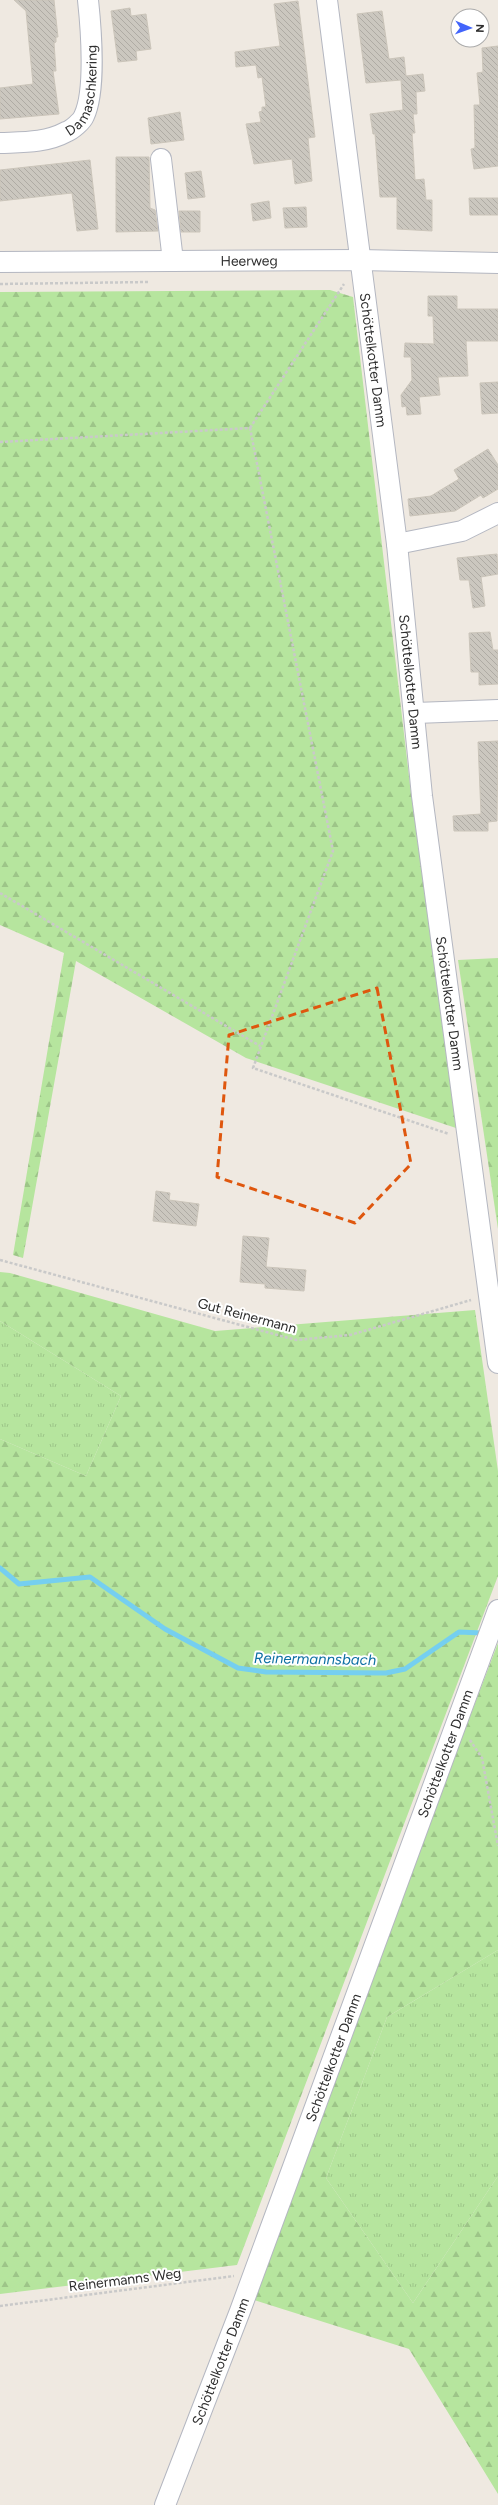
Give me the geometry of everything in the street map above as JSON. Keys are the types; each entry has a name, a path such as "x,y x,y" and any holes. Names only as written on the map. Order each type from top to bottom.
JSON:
{"street":[{"name":"Damaschkering","path":"0,143 44,140 67,132 83,118 89,101 91,83 88,0"},
{"name":"Schöttelkotter Damm","path":"327,0 397,544 415,713 422,796 498,1363"},
{"path":"161,158 173,261"},
{"name":"Heerweg","path":"0,262 360,260 498,263"},
{"path":"397,544 462,531 498,513"},
{"path":"415,713 498,710"},
{"name":"Schöttelkotter Damm","path":"165,2505 240,2311 252,2274 498,1610"}],"path":[{"path":"360,260 250,428 333,851 253,1068 469,1141"},
{"path":"0,442 250,428"},
{"path":"0,893 260,1046"},
{"name":"Gut Reinermann","path":"0,1260 296,1340 350,1335 489,1295"},
{"path":"458,1720 482,1758 498,1846"},
{"name":"Reinermanns Weg","path":"0,2306 252,2274"}],"highlighted area":[{"path":"377,988 411,1164 355,1223 217,1177 229,1035"}],"green space":[{"path":"330,290 353,297 410,785 456,1128 246,1058 76,961 23,1258 13,1255 64,953 0,925 0,292"},
{"path":"498,958 498,1229 458,960"},
{"path":"0,1272 10,1273 215,1331 475,1310 498,1471 498,1576 237,2265 0,2294 0,1439 86,1476 121,1396 0,1321"},
{"path":"0,1321 121,1396 86,1476 0,1439"},
{"path":"498,1643 498,1950 387,2017 326,2178 413,2303 498,2176 498,2494 409,2349 254,2300 338,2062"},
{"path":"498,1950 498,2176 413,2303 326,2178 387,2017"}],"building":[{"path":"14,0 54,0 58,37 56,37 56,42 54,43 56,71 53,71 59,114 0,119 0,88 33,84 26,11"},
{"path":"298,1 315,137 308,138 312,181 295,184 292,159 254,164 246,124 261,122 259,112 262,111 262,107 266,107 262,77 258,78 256,65 236,67 235,52 280,46 274,4"},
{"path":"130,8 131,16 146,14 151,49 136,51 137,60 118,62 111,11"},
{"path":"382,11 389,59 404,57 406,76 423,74 425,91 416,92 417,114 413,114 415,133 412,133 415,180 424,179 426,200 432,200 432,231 397,229 397,197 380,197 375,134 373,134 370,114 403,110 401,80 366,83 357,14"},
{"path":"498,46 498,166 474,169 471,149 475,148 474,105 480,105 477,73 483,72 482,48"},
{"path":"180,112 184,140 151,144 148,118"},
{"path":"116,157 149,157 150,208 155,210 158,231 116,232"},
{"path":"90,160 98,229 77,231 72,193 0,201 0,170"},
{"path":"201,171 205,197 188,199 185,173"},
{"path":"469,198 498,198 498,215 470,215"},
{"path":"269,201 271,218 253,221 251,204"},
{"path":"306,207 307,227 285,228 283,208"},
{"path":"179,211 200,211 200,232 181,232"},
{"path":"428,296 457,296 457,309 498,309 498,341 466,341 468,376 438,377 440,395 419,397 421,414 407,415 406,406 402,407 401,395 412,380 411,357 404,357 405,343 434,344 433,316 428,316"},
{"path":"498,382 498,413 482,414 480,383"},
{"path":"488,449 498,465 498,489 483,498 481,495 455,511 410,516 408,499 431,496 459,479 454,470"},
{"path":"497,554 498,574 481,577 485,606 473,608 469,580 460,580 457,558"},
{"path":"490,632 493,650 498,650 498,684 479,685 479,672 471,672 469,633"},
{"path":"498,741 497,821 488,822 488,831 454,831 453,816 481,814 478,742"},
{"path":"156,1191 170,1193 169,1200 199,1204 196,1226 153,1221"},
{"path":"243,1236 269,1238 266,1267 306,1270 304,1291 265,1288 265,1284 240,1282"}],"waterway":[{"name":"Reinermannsbach","path":"0,1568 19,1584 90,1577 165,1629 238,1668 266,1672 386,1673 405,1669 459,1632 482,1633"}]}
